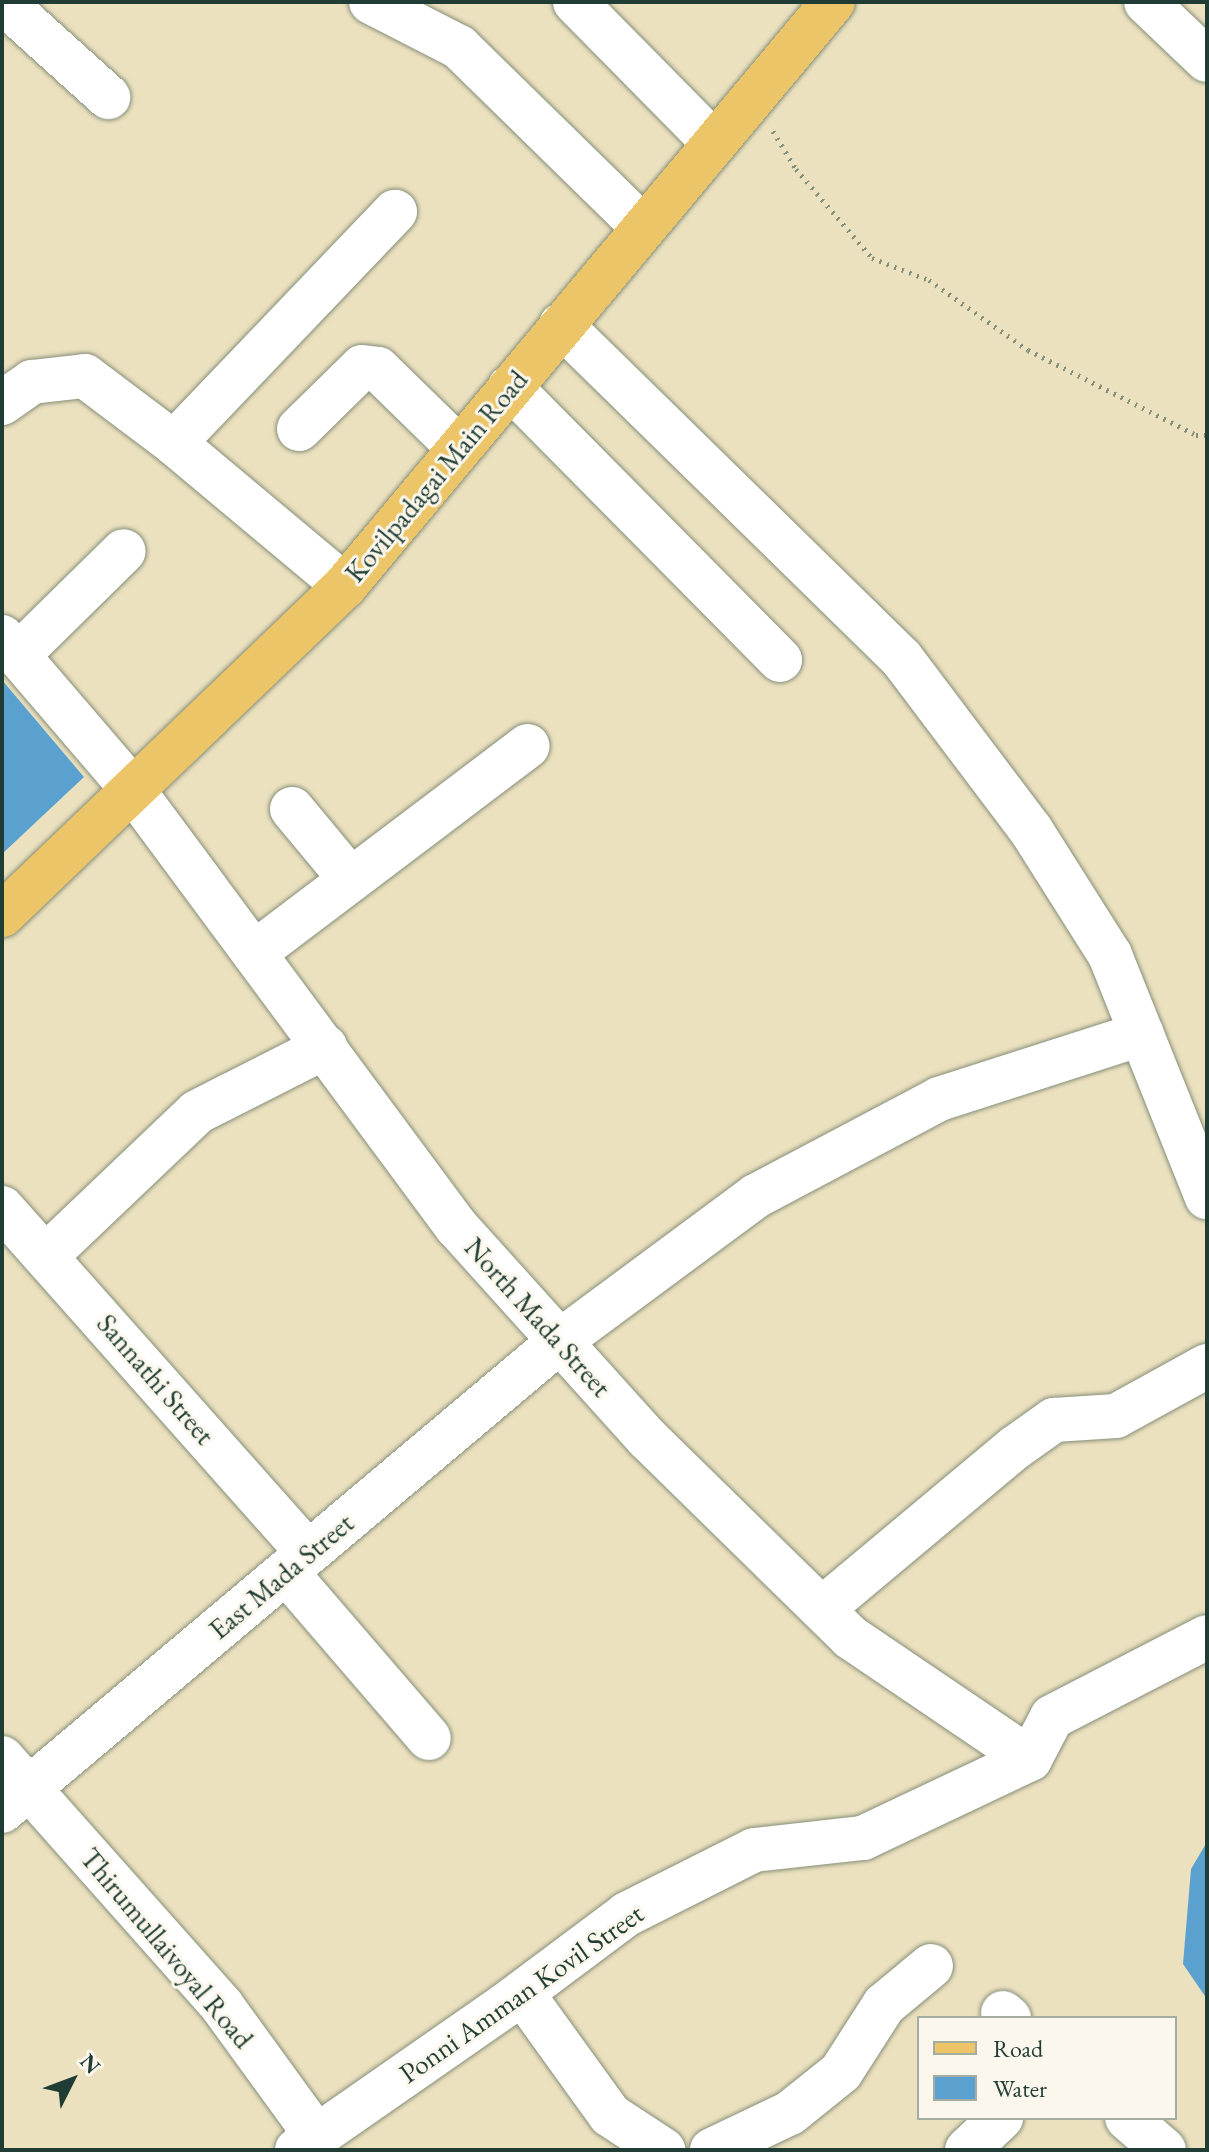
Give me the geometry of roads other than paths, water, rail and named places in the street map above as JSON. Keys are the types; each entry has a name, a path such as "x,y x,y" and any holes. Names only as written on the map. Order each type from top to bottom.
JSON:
{"main road":[{"name":"Kovilpadagai Main Road","path":"2,915 345,586 833,2"}],"street":[{"path":"3,2 108,97"},
{"path":"371,2 459,47 643,227"},
{"path":"575,2 714,143"},
{"path":"1146,2 1207,60"},
{"path":"174,443 395,212"},
{"path":"561,325 902,659 1031,830 1110,955 1207,1197"},
{"path":"299,429 362,367 378,369 459,448"},
{"path":"2,403 32,382 85,376 174,443 345,586"},
{"path":"510,387 780,660"},
{"path":"10,646 124,551"},
{"name":"North Mada Street","path":"10,646 133,790 456,1226 647,1438 850,1637 1030,1759"},
{"path":"254,953 528,746"},
{"path":"292,809 351,880"},
{"name":"East Mada Street","path":"11,1786 297,1562 560,1341 756,1196 925,1106 1142,1034"},
{"path":"47,1255 197,1112 325,1047"},
{"name":"Sannathi Street","path":"2,1208 47,1255 297,1562 429,1738"},
{"path":"822,1609 1016,1447 1054,1420 1116,1416 1207,1366"},
{"path":"1030,1759 1052,1717 1207,1637"},
{"name":"Ponni Amman Kovil Street","path":"304,2148 627,1914 754,1850 863,1838 1030,1759"},
{"name":"Thirumullaivoyal Road","path":"11,1786 222,2006 307,2123 304,2148"},
{"path":"712,2150 718,2150 790,2113 841,2072 884,2005 931,1966"},
{"path":"522,1993 610,2115 663,2150"},
{"path":"967,2150 999,2120"},
{"path":"1129,2120 1164,2150"}],"water":[{"path":"2,680 84,777 2,854"},
{"path":"1207,1842 1207,1999 1183,1964 1191,1869"}]}
